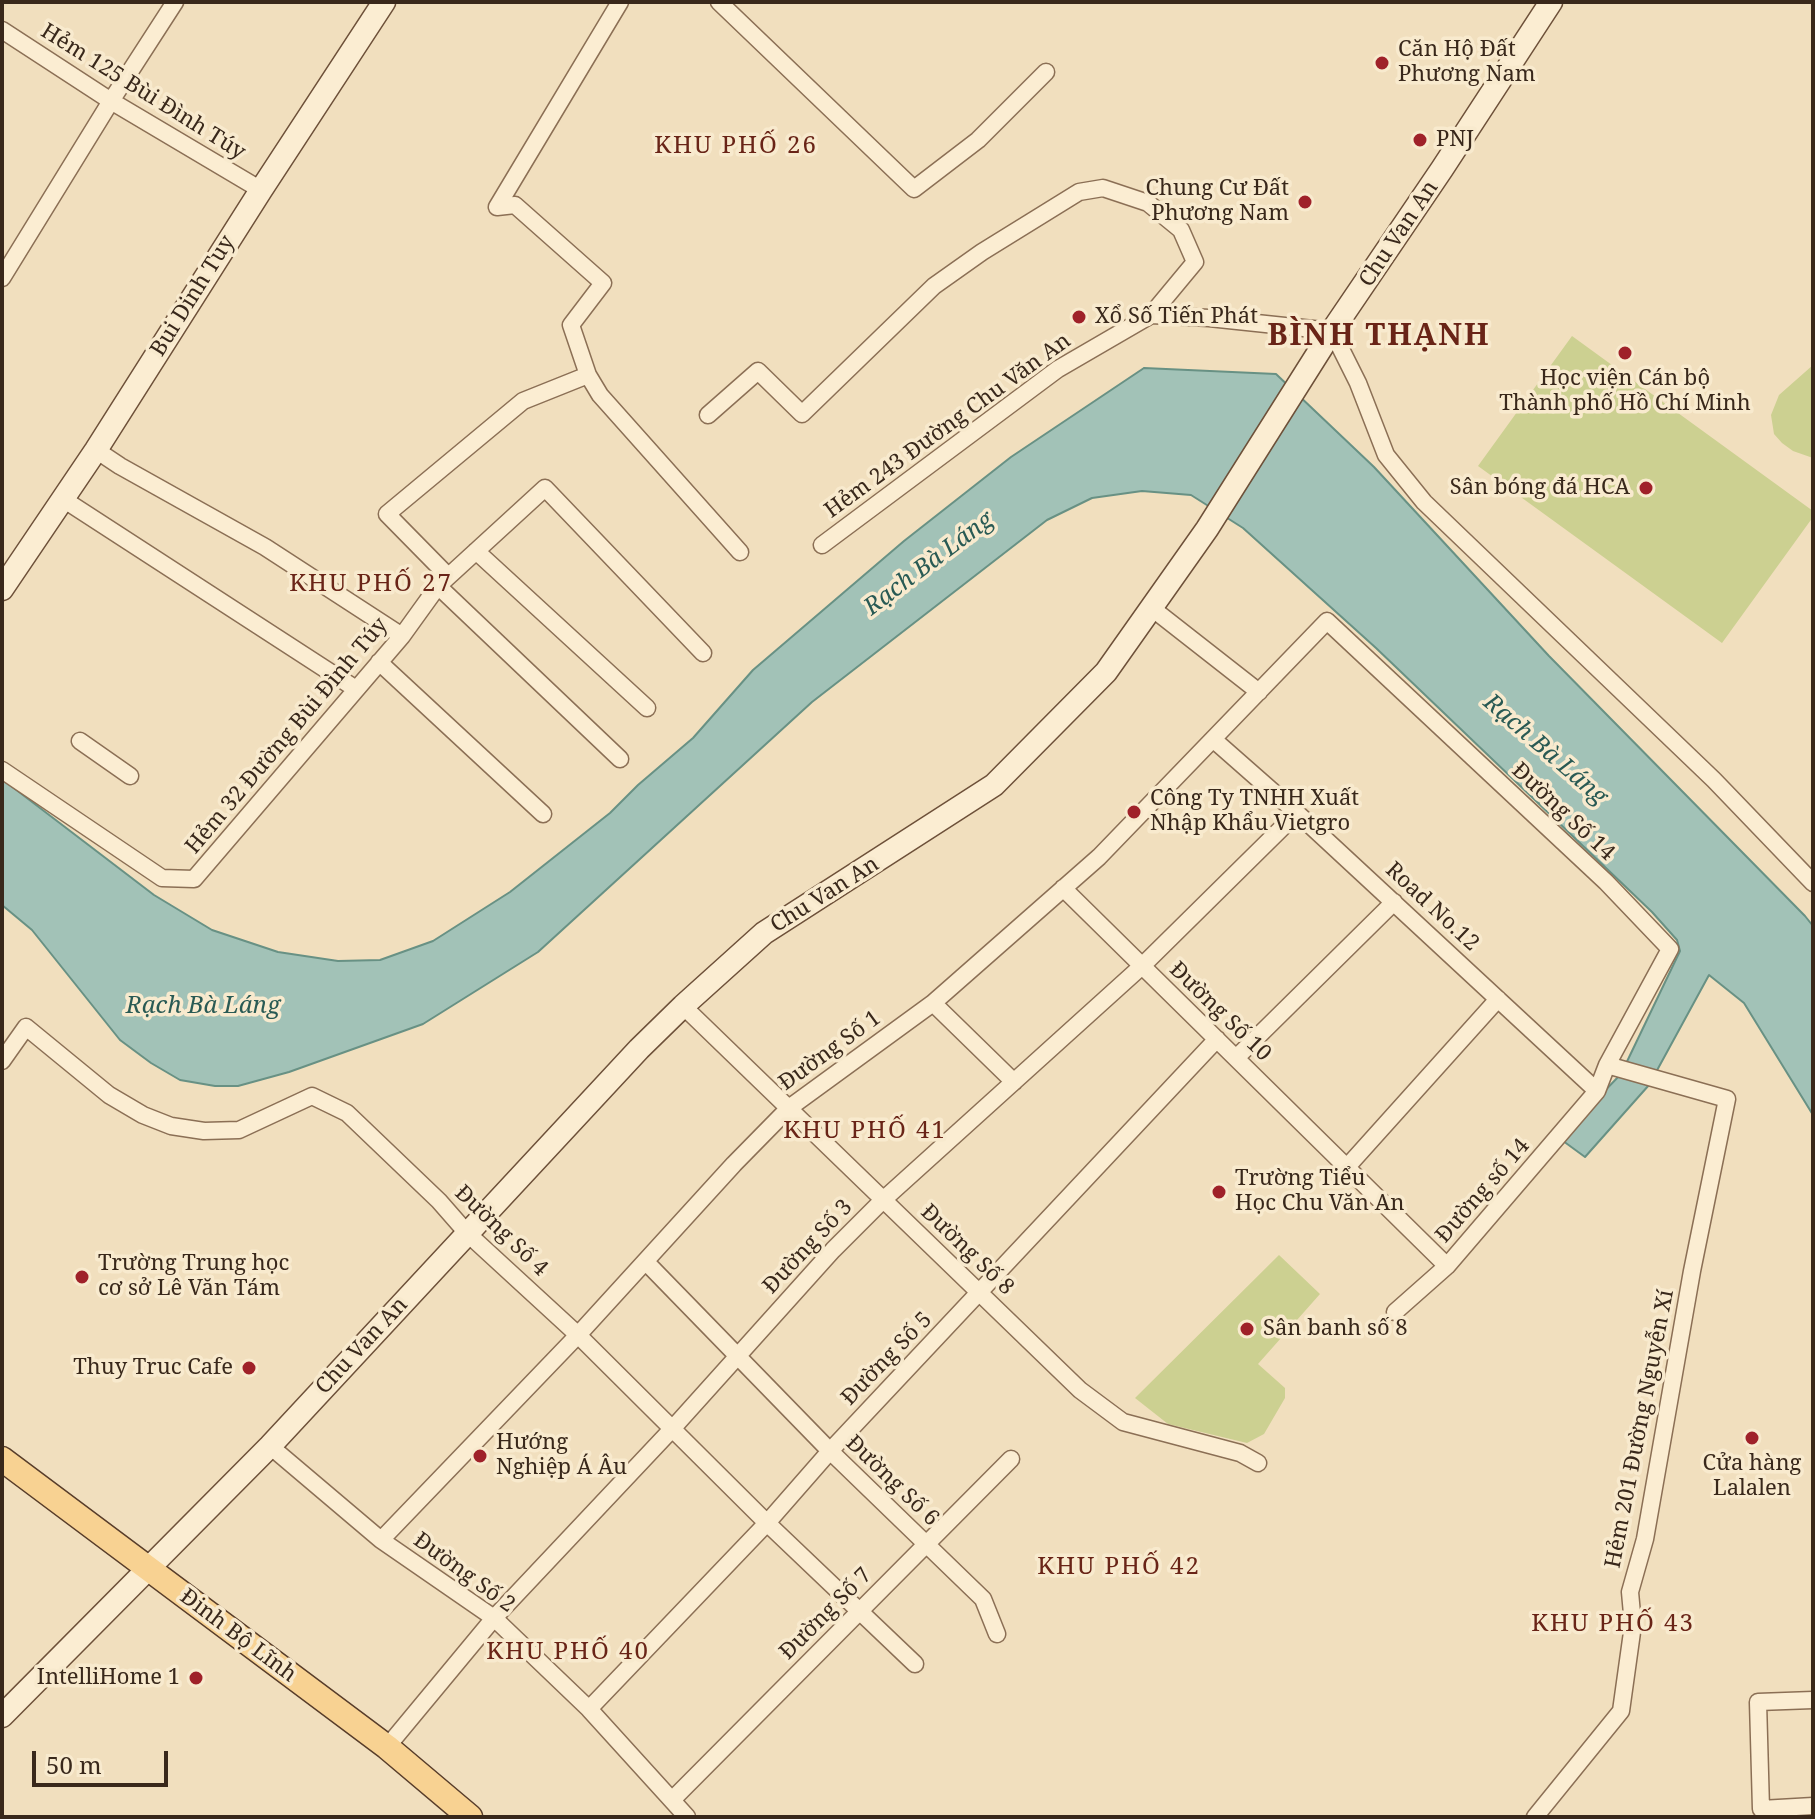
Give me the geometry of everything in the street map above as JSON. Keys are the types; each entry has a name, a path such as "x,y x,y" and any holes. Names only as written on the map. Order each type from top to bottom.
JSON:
{"main road":[{"name":"Đinh Bộ Lĩnh","path":"2,1459 387,1747 470,1817"}],"street":[{"path":"2,278 175,2"},
{"name":"Bui Dinh Tuy","path":"2,589 96,450 384,2"},
{"path":"620,2 497,207 515,205 603,283 571,325 588,375 600,395 740,552"},
{"path":"719,2 914,189 978,140 1046,72"},
{"name":"Chu Van An","path":"2,1716 270,1446 639,1049 683,1006 764,933 994,785 1106,672 1207,529 1332,331 1551,2"},
{"name":"Hẻm 125 Bùi Đình Túy","path":"2,30 111,101 261,190"},
{"path":"708,415 758,371 802,414 934,286 982,252 1079,192 1103,188 1148,203 1181,230 1195,262 1151,315"},
{"path":"1151,315 1332,331 1358,383 1386,455 1424,502 1714,780 1807,864 1813,883"},
{"name":"Hẻm 243 Đường Chu Văn An","path":"822,545 1058,369 1151,315"},
{"path":"588,375 523,401 387,514 443,581 620,759"},
{"path":"96,450 265,547 402,636"},
{"name":"Hẻm 32 Đường Bùi Đình Túy","path":"2,770 162,878 194,879 402,636 443,581 545,488 703,653"},
{"path":"63,499 356,689"},
{"path":"476,551 647,708"},
{"path":"1153,609 1259,692"},
{"name":"Đường Số 1","path":"381,1540 578,1335 789,1108 933,1003 1099,857 1327,621"},
{"name":"Đường Số 14","path":"1327,621 1606,882 1670,949 1607,1065"},
{"path":"379,662 543,814"},
{"name":"Road No.12","path":"1214,740 1597,1091"},
{"path":"80,741 130,776"},
{"name":"Đường Số 3","path":"387,1747 494,1618 883,1200 1142,966 1297,813"},
{"name":"Đường Số 10","path":"1063,888 1447,1266"},
{"path":"1236,1058 1394,902"},
{"path":"1347,1167 1498,999"},
{"path":"933,1003 1014,1082"},
{"name":"Đường Số 8","path":"683,1006 1080,1390 1123,1422 1240,1453 1258,1463"},
{"name":"Đường Số 4","path":"2,1061 26,1027 120,1102 171,1126 204,1131 239,1130 312,1096 347,1113 439,1201 467,1233 578,1335 767,1523 915,1664"},
{"name":"Đường Số 5","path":"589,1709 767,1523 830,1451 1217,1039"},
{"path":"1597,1091 1607,1065"},
{"name":"Hẻm 201 Đường Nguyễn Xí","path":"1535,1817 1621,1711 1633,1625 1630,1592 1645,1539 1692,1271 1727,1099 1607,1065"},
{"name":"Đường số 14","path":"1395,1312 1447,1266 1597,1091"},
{"name":"Đường Số 6","path":"646,1262 736,1357 983,1599 997,1634"},
{"name":"Đường Số 2","path":"270,1446 381,1540 494,1618 589,1709 687,1817"},
{"name":"Đường Số 7","path":"673,1799 1011,1459"},
{"path":"1813,1700 1758,1702 1761,1809 1813,1806"}],"green space":[{"name":"Sân bóng đá HCA","path":"1572,336 1813,511 1813,517 1722,643 1478,466"},
{"path":"1813,365 1813,458 1793,451 1782,443 1774,434 1771,415 1779,395"},
{"name":"Sân banh số 8","path":"1279,1255 1320,1294 1258,1364 1285,1388 1285,1398 1264,1434 1247,1443 1168,1424 1135,1398"}],"water":[{"name":"Rạch Bà Láng","path":"1144,368 1276,374 1374,467 1549,656 1805,916 1813,926 1813,1115 1744,1003 1709,975 1649,1085 1585,1157 1559,1138 1621,1074 1680,951 1677,940 1652,912 1376,648 1243,528 1191,495 1142,491 1092,498 1047,520 812,702 538,952 423,1024 289,1072 238,1086 180,1080 120,1040 32,930 2,905 2,779 154,895 212,930 278,952 338,961 380,960 433,941 510,892 610,813 693,738 753,670 904,541 1011,457"}],"place":[{"name":"Căn Hộ Đất Phương Nam","path":"1382,63"},
{"name":"PNJ","path":"1420,140"},
{"name":"Chung Cư Đất Phương Nam","path":"1305,202"},
{"name":"Xổ Số Tiến Phát","path":"1079,317"},
{"name":"Học viện Cán bộ Thành phố Hồ Chí Minh","path":"1625,353"},
{"name":"Sân bóng đá HCA","path":"1646,488"},
{"name":"Công Ty TNHH Xuất Nhập Khẩu Vietgro","path":"1134,812"},
{"name":"Trường Tiểu Học Chu Văn An","path":"1219,1192"},
{"name":"Trường Trung học cơ sở Lê Văn Tám","path":"82,1277"},
{"name":"Sân banh số 8","path":"1247,1329"},
{"name":"Thuy Truc Cafe","path":"249,1368"},
{"name":"Cửa hàng Lalalen","path":"1752,1438"},
{"name":"Hướng Nghiệp Á Âu","path":"480,1456"},
{"name":"IntelliHome 1","path":"196,1678"}],"district":[{"name":"KHU PHỐ 26","path":"736,146"},
{"name":"BÌNH THẠNH","path":"1379,336"},
{"name":"KHU PHỐ 27","path":"371,584"},
{"name":"KHU PHỐ 41","path":"865,1131"},
{"name":"KHU PHỐ 42","path":"1119,1567"},
{"name":"KHU PHỐ 43","path":"1613,1624"},
{"name":"KHU PHỐ 40","path":"568,1652"}]}
